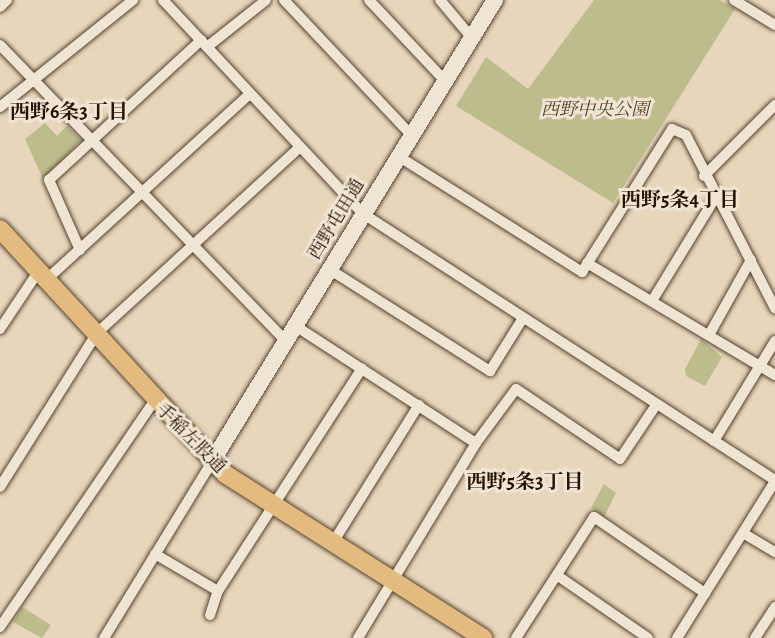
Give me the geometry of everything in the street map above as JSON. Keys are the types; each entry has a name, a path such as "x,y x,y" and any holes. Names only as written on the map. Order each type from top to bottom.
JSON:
{"main road":[{"name":"手稲左股通","path":"0,229 97,333 154,401 213,459 225,474 472,635"}],"street":[{"path":"0,7 7,0"},
{"path":"0,107 133,0"},
{"path":"163,0 362,213 775,480 676,638"},
{"path":"80,250 49,180 91,140 204,44 266,0"},
{"path":"284,0 411,135"},
{"path":"369,0 445,81"},
{"path":"440,0 472,38"},
{"name":"西野屯田通","path":"213,459 362,213 495,0"},
{"path":"734,0 750,4 775,25"},
{"path":"0,45 285,340"},
{"path":"0,329 42,276 80,250 250,94"},
{"path":"704,176 775,105"},
{"path":"398,156 582,272 672,129 686,135 715,198 751,260 775,308"},
{"path":"0,487 97,333 299,148"},
{"path":"652,301 715,198"},
{"path":"709,335 751,260"},
{"path":"587,264 775,375"},
{"path":"329,269 490,370 524,318"},
{"path":"294,325 476,443"},
{"path":"714,441 775,341"},
{"path":"210,615 218,591 362,368"},
{"path":"358,638 476,443 516,389 620,459 656,405"},
{"path":"0,627 154,401"},
{"path":"332,544 419,405"},
{"path":"104,638 213,459"},
{"path":"516,638 594,517 705,593"},
{"path":"743,533 775,552"},
{"path":"155,554 218,591"},
{"path":"558,576 648,638"},
{"path":"755,638 775,607"}],"green space":[{"name":"西野中央公園","path":"594,0 720,0 735,9 613,203 456,106 486,57 528,89"},
{"path":"45,123 57,136 67,126 81,140 43,179 25,139"},
{"path":"701,339 722,357 705,386 686,376 685,369"},
{"path":"604,484 616,493 604,517 591,508"},
{"path":"22,607 51,625 42,638 13,622"}],"district":[{"name":"西野6条3丁目","path":"69,111"},
{"name":"西野5条4丁目","path":"680,199"},
{"name":"西野5条3丁目","path":"525,481"}]}
